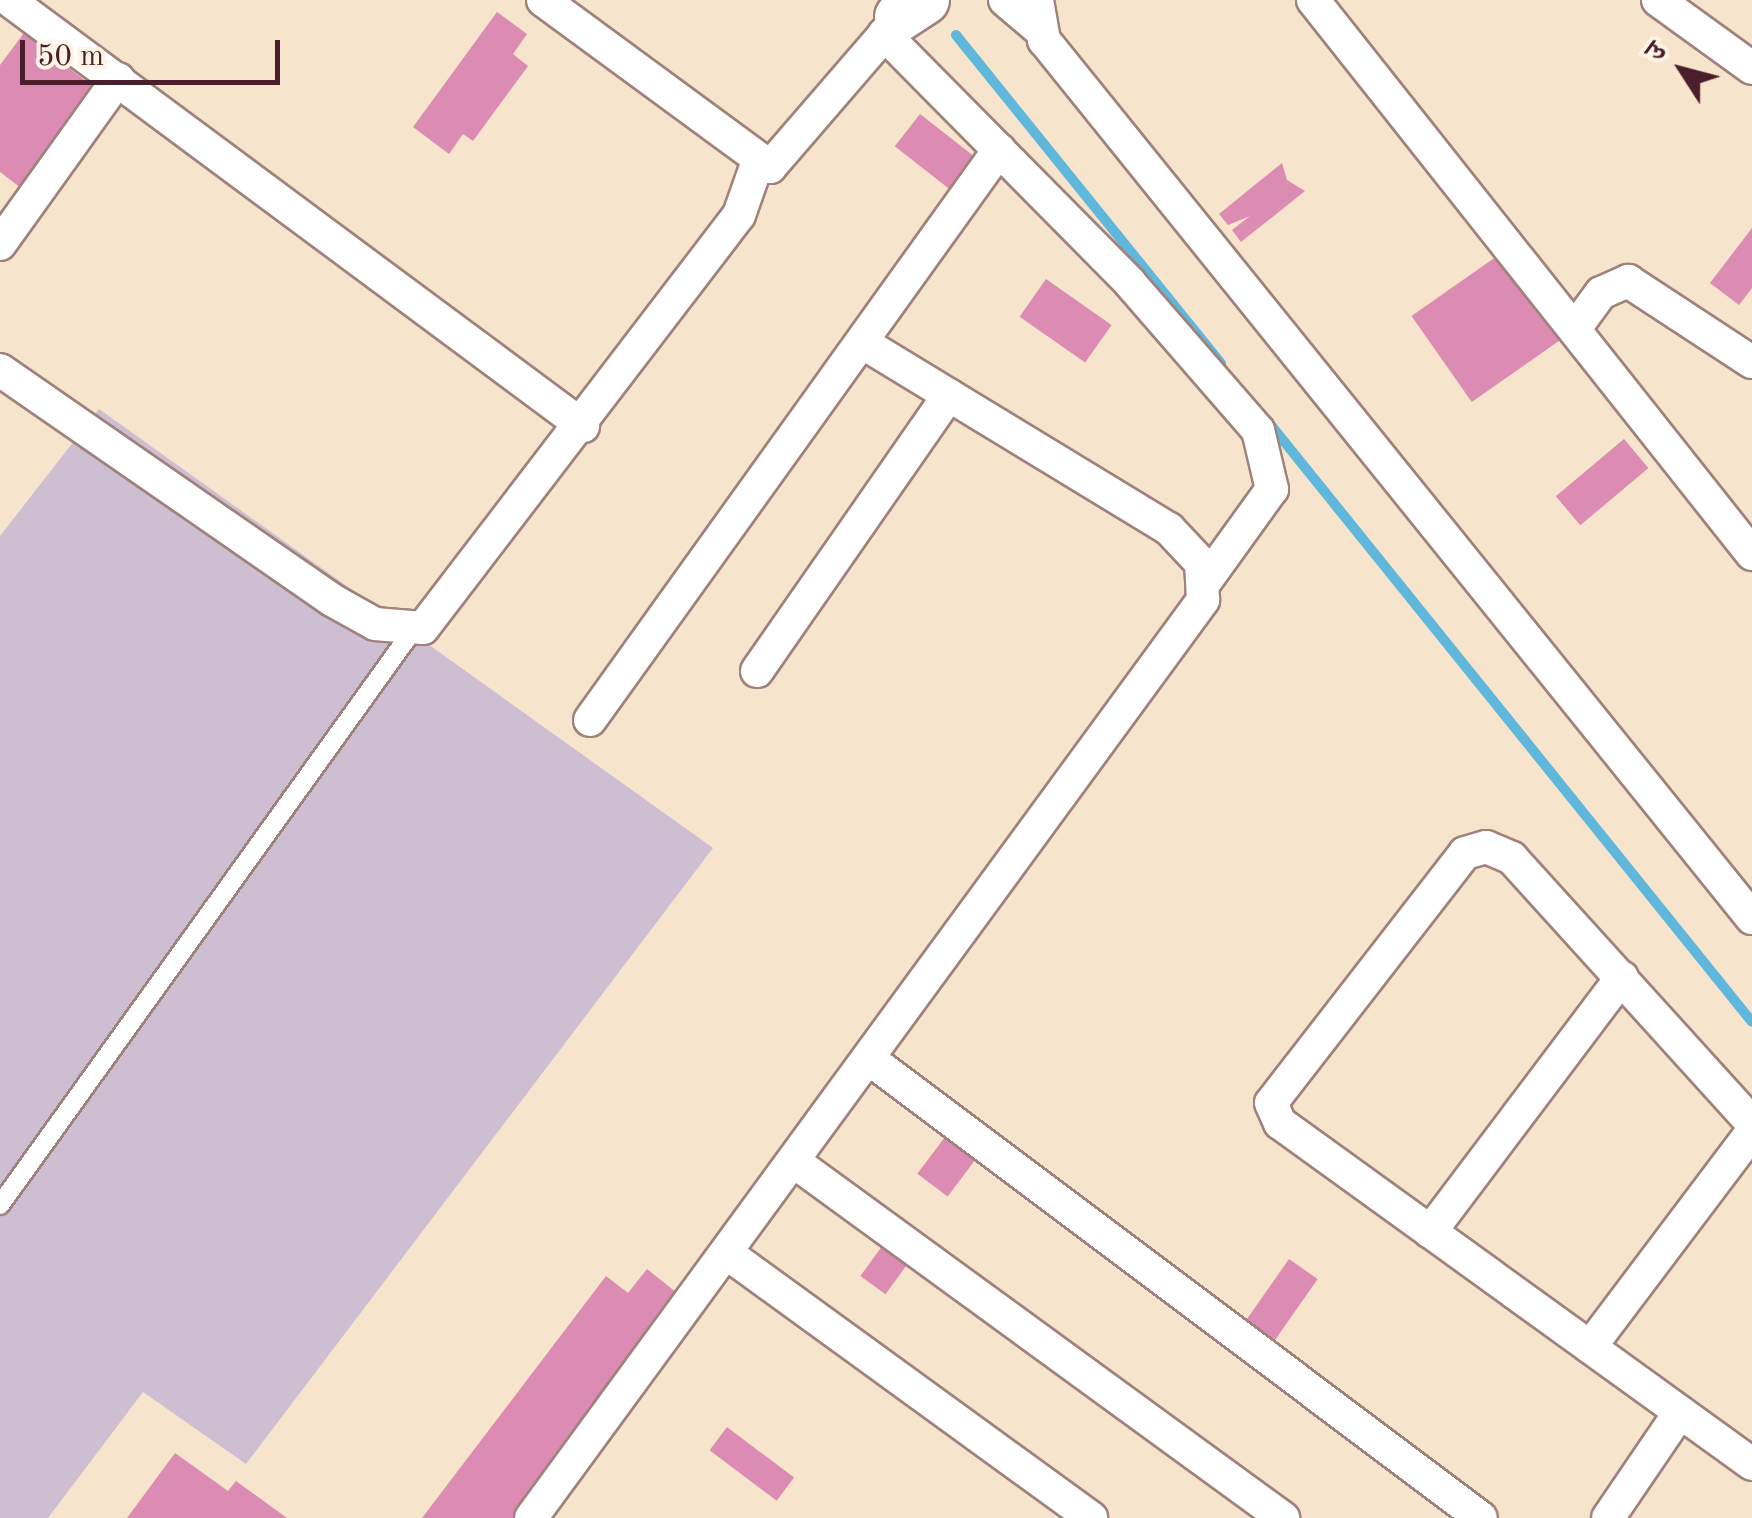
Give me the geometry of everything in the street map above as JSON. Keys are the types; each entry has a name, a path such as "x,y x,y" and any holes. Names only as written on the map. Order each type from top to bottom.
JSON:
{"street":[{"path":"9,0 583,426"},
{"path":"531,1518 872,1062 1202,600 1206,579 1272,489 1270,453 1130,283 1000,150 903,13 770,168 756,164 542,0"},
{"path":"1005,0 1037,14 1752,918"},
{"path":"1313,0 1576,327 1752,554"},
{"path":"1658,0 1752,68"},
{"path":"0,244 118,79"},
{"path":"590,720 1000,150"},
{"path":"0,370 332,600 376,624 413,630 434,621 740,215 756,164"},
{"path":"1576,327 1601,293 1628,281 1752,362"},
{"path":"862,342 1169,529 1206,579"},
{"path":"757,671 949,395"},
{"path":"1752,1123 1512,858 1476,848 1276,1092 1280,1123 1752,1464"},
{"path":"1430,1232 1622,976"},
{"path":"872,1062 1481,1518"},
{"path":"1590,1347 1752,1132"},
{"path":"796,1163 1283,1518"},
{"path":"728,1254 1091,1518"},
{"path":"1608,1518 1680,1412"}],"lane":[{"path":"0,1205 413,630"}],"shaded area":[{"path":"99,409 713,848 246,1464 143,1392 48,1518 0,1518 0,536"}],"building":[{"path":"497,12 527,34 513,54 528,66 473,141 463,134 449,154 413,127"},
{"path":"24,33 97,90 21,188 0,172 0,65"},
{"path":"920,114 981,161 955,194 895,146"},
{"path":"1282,163 1287,180 1305,191 1241,242 1232,230 1250,216 1228,225 1219,214"},
{"path":"1752,228 1752,288 1739,305 1710,283"},
{"path":"1500,254 1560,340 1472,402 1412,316"},
{"path":"1046,279 1112,325 1085,363 1020,317"},
{"path":"1624,439 1648,468 1580,525 1556,496"},
{"path":"945,1137 975,1160 948,1197 917,1174"},
{"path":"888,1238 913,1256 885,1294 860,1276"},
{"path":"1289,1259 1318,1279 1274,1341 1245,1321"},
{"path":"647,1269 687,1301 521,1518 422,1518 606,1276 628,1293"},
{"path":"727,1427 794,1478 777,1501 710,1450"},
{"path":"175,1453 228,1491 236,1481 287,1518 127,1518"}],"waterway":[{"path":"956,35 1221,363"},
{"path":"1266,419 1752,1022"}]}
